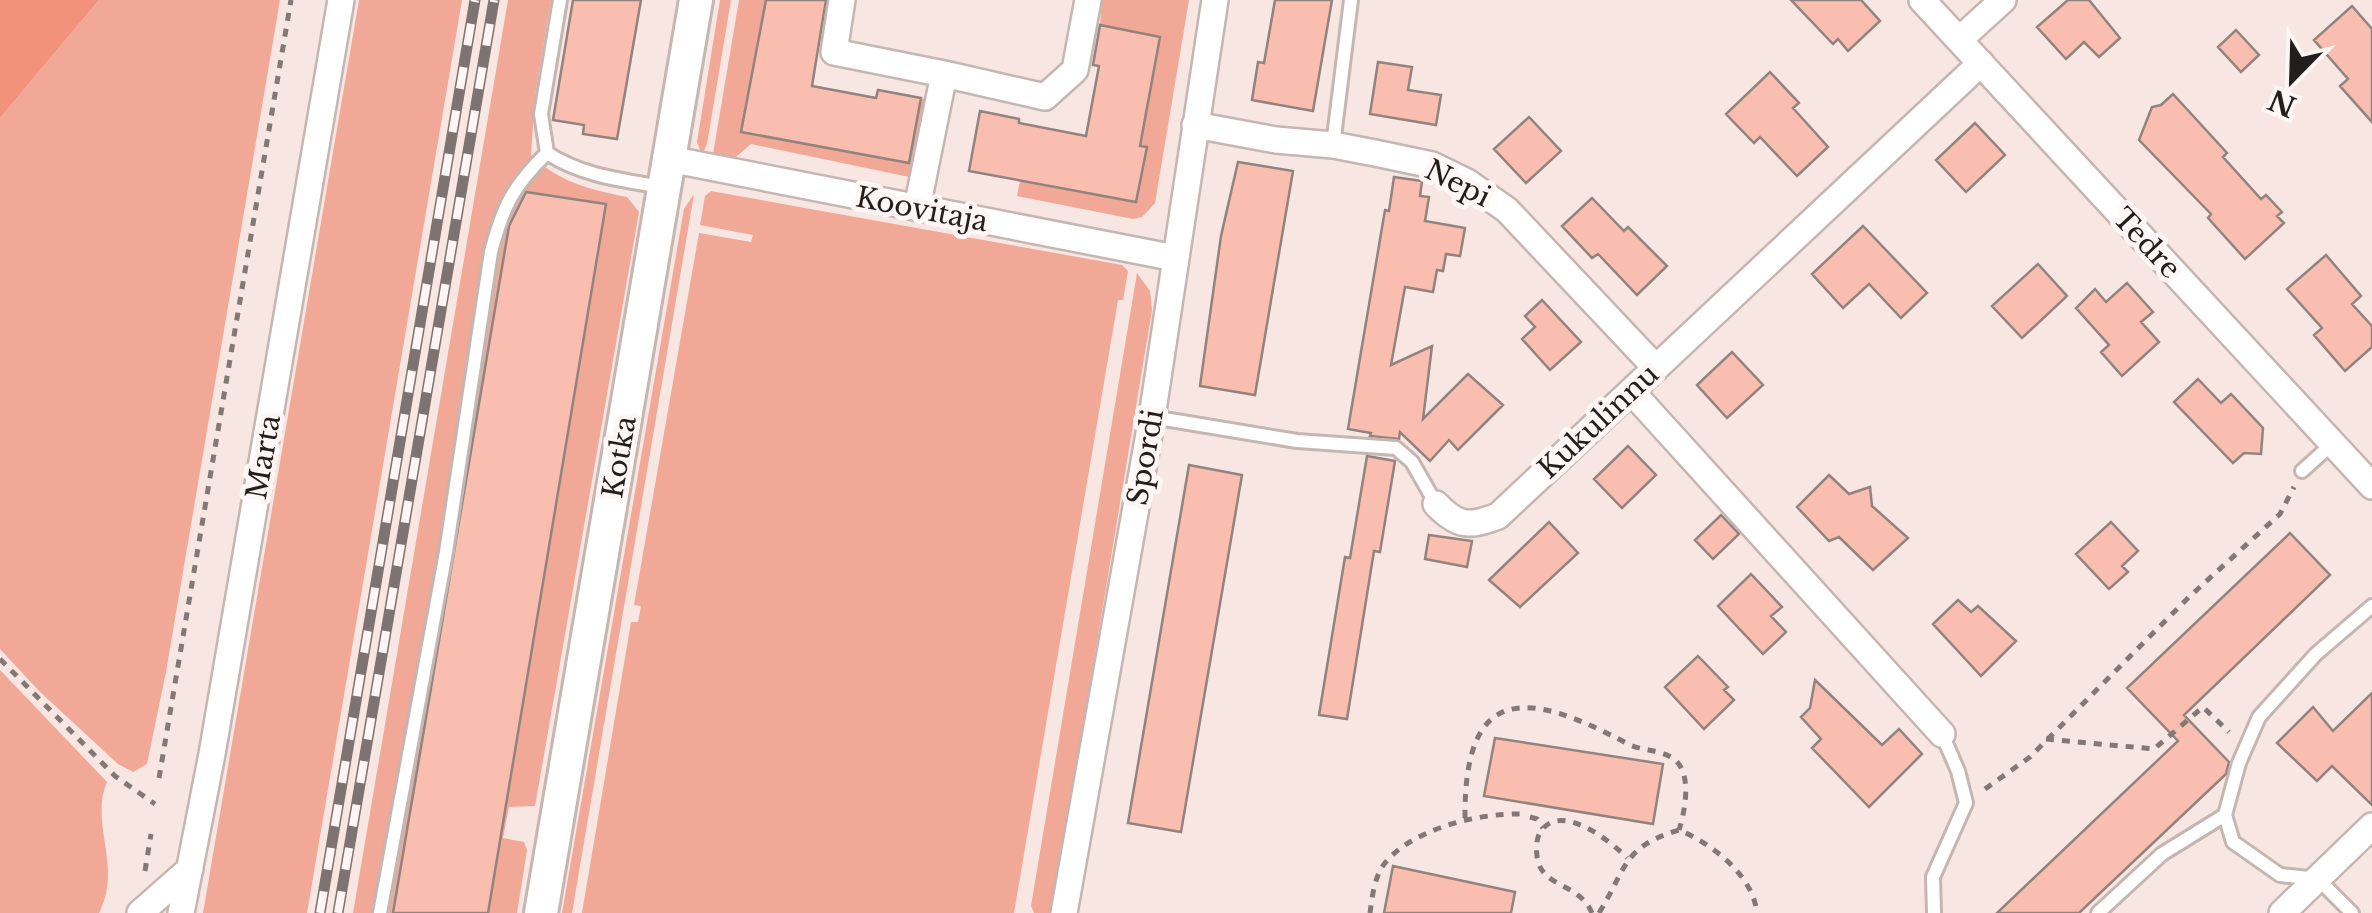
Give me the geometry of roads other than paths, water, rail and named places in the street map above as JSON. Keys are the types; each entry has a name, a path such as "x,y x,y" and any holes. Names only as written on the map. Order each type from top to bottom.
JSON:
{"street":[{"name":"Marta","path":"181,913 341,0"},
{"name":"Kotka","path":"542,913 696,0"},
{"path":"842,0 834,52 1045,97 1075,70 1088,0"},
{"name":"Spordi","path":"1064,913 1152,417 1216,0"},
{"name":"Tedre","path":"1922,0 2332,444 2367,472"},
{"path":"1960,40 2003,0"},
{"name":"Kukulinnu","path":"1436,504 1460,522 1474,526 1498,516 1981,63"},
{"path":"916,208 944,74"},
{"name":"Nepi","path":"1194,125 1276,140 1334,145 1432,165 1506,210 1656,368"},
{"name":"Koovitaja","path":"667,173 916,208 1175,258"},
{"path":"1631,391 1942,734"},
{"path":"2282,913 2372,826"},
{"path":"140,913 190,869"}],"lane":[{"path":"560,0 542,114 547,153 563,164 602,177 667,173"},
{"path":"1334,145 1351,0"},
{"path":"380,913 446,552 491,252 503,207 519,180 547,153"},
{"name":"Kukulinnu","path":"1152,417 1297,441 1396,448 1412,462 1436,504"},
{"path":"2302,471 2332,444"},
{"path":"2352,913 2318,879 2280,874 2233,842 2226,815 2228,796 2259,717 2316,654 2372,606"},
{"path":"1934,913 1932,877 1966,803 1942,734"},
{"path":"2098,913 2162,854 2226,815"}],"railway":[{"path":"320,913 475,0"},
{"path":"338,913 494,0"}]}
